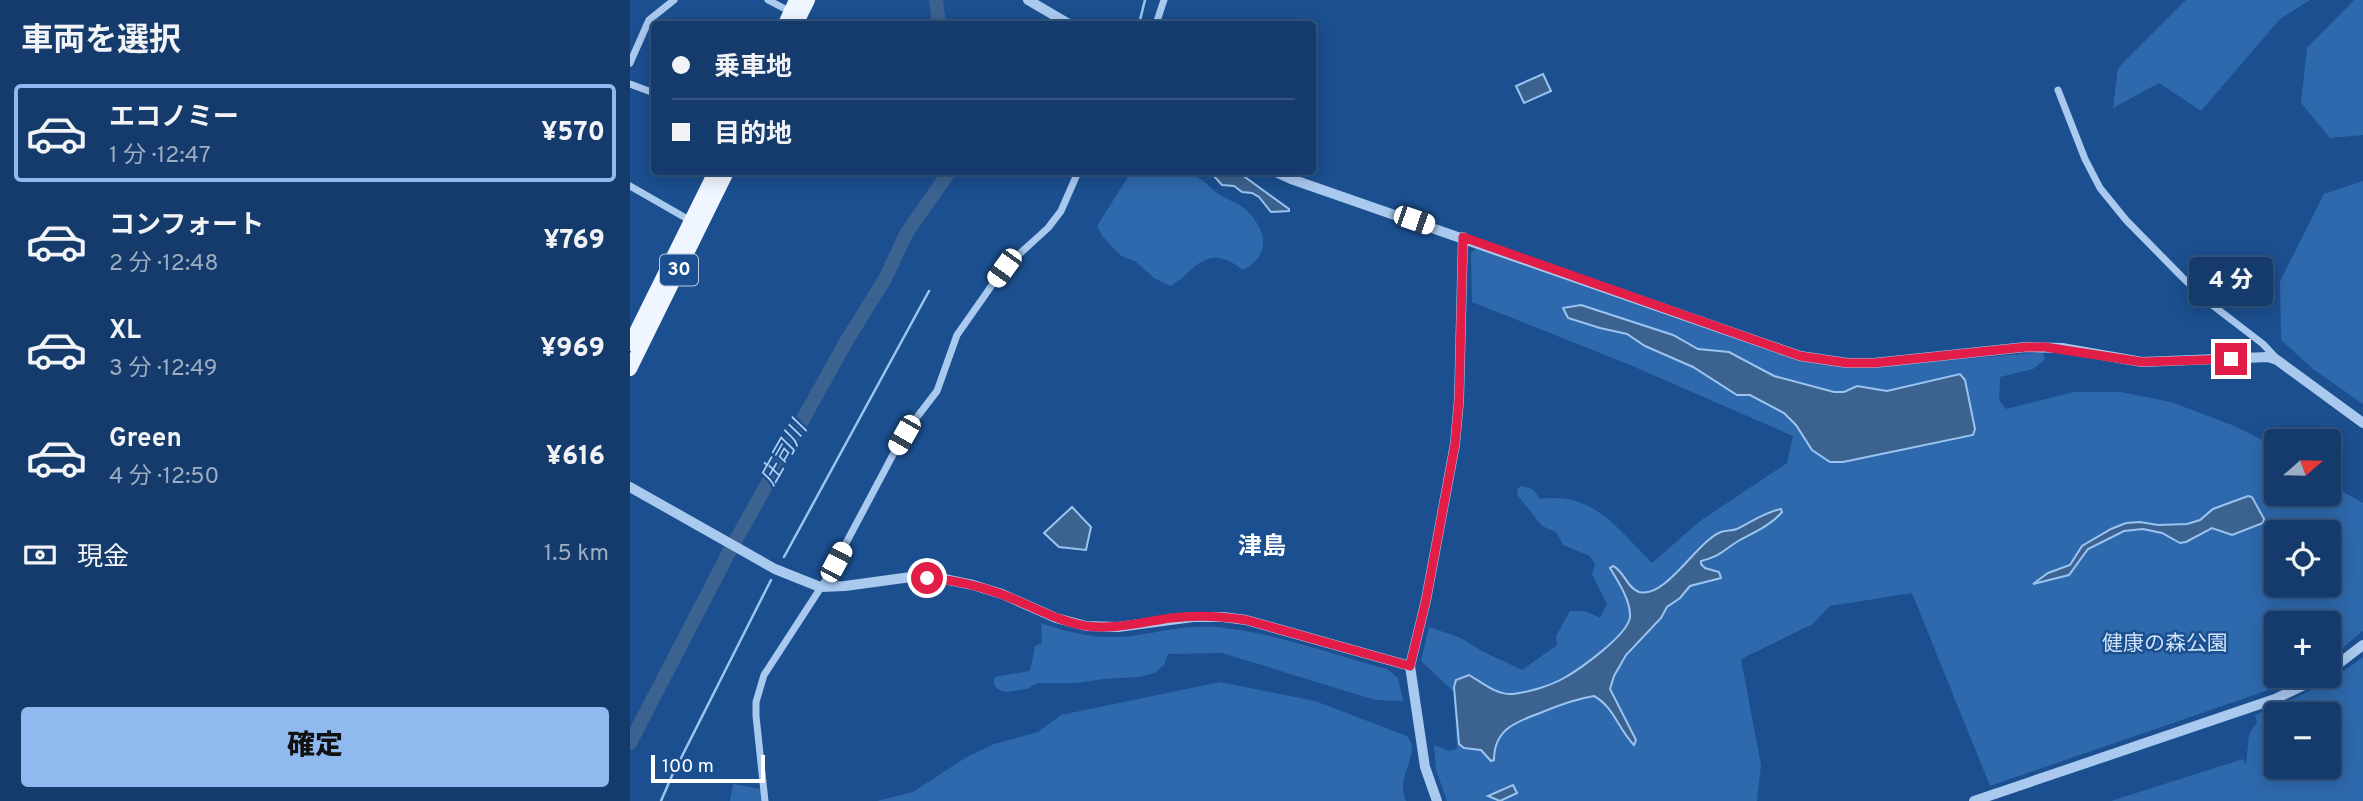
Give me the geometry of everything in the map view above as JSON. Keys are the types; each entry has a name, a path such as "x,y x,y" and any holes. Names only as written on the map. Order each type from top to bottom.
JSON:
{"main road":[{"path":"792,15 808,0"},
{"name":"30","path":"630,344 714,175"},
{"name":"30","path":"630,369 726,175"}],"street":[{"path":"630,63 649,20 674,0"},
{"path":"768,0 792,15"},
{"path":"1028,0 1064,21"},
{"path":"1157,21 1164,0"},
{"path":"630,84 651,92"},
{"path":"2058,90 2099,188 2126,220 2207,301 2263,344 2277,360 2363,423"},
{"path":"765,801 756,716 759,689 764,675 829,575 904,435 937,391 957,335 1004,268 1048,228 1061,211 1077,175"},
{"path":"1282,175 1800,356 1874,363 2026,347 2062,348 2142,362 2259,357 2277,360"},
{"path":"630,186 691,221"},
{"path":"1437,801 1425,767 1410,669 1426,600 1455,444 1459,400 1463,237"},
{"path":"630,487 792,578 820,587 911,577 944,579 1002,594 1056,618 1086,626 1118,627 1171,618 1223,617 1246,620 1410,669"},
{"path":"2341,662 2363,645"},
{"path":"1974,801 2003,796 2275,699 2298,688"}],"green space":[{"path":"2186,0 2310,0 2280,19 2201,111 2159,83 2113,108 2118,68"},
{"path":"2354,0 2363,0 2363,135 2330,138 2301,103 2307,48"},
{"path":"1129,175 1194,175 1220,195 1242,207 1258,225 1263,241 1259,257 1243,270 1226,260 1208,259 1170,286 1154,278 1136,262 1120,255 1103,237 1097,226"},
{"path":"2363,181 2363,404 2313,369 2281,340 2280,281 2324,194"},
{"name":"健康の森公園","path":"1476,248 1797,360 1874,367 2043,352 2045,359 2033,369 2000,377 1999,400 2006,409 2074,392 2121,392 2171,402 2232,425 2264,441 2264,506 2342,506 2342,491 2363,503 2363,631 2341,649 2341,611 2264,611 2264,688 2274,688 1990,786 1912,593 1830,606 1813,624 1741,659 1761,765 1757,801 1447,801 1436,770 1434,745 1449,751 1457,749 1454,692 1421,661 1429,627 1461,638 1522,670 1557,645 1556,636 1570,611 1585,611 1600,618 1607,604 1592,574 1595,564 1590,556 1563,545 1556,532 1542,526 1518,496 1517,489 1521,486 1533,489 1540,499 1559,498 1590,507 1603,515 1652,563 1700,521 1787,463 1793,436 1630,365 1472,302 1471,253"},
{"path":"1041,623 1080,634 1109,637 1203,626 1257,633 1387,669 1398,678 1403,701 1375,700 1222,653 1168,654 1164,665 1155,673 1140,677 1076,683 1038,683 1027,689 1006,692 997,689 994,677 1030,671 1035,646 1042,643"},
{"path":"2363,657 2363,801 2111,801 2243,759 2246,765 2249,734 2257,722 2255,715 2264,711 2264,779 2341,779 2341,702 2286,702 2314,688 2341,688 2341,672"},
{"path":"1220,682 1315,701 1407,736 1412,750 1403,782 1406,801 877,801 913,792 965,758 994,744 1038,732 1061,715"},
{"path":"733,784 761,789 762,801 730,801"}],"shaded area":[{"path":"1543,74 1551,91 1524,103 1516,86"},
{"path":"1213,175 1242,175 1289,211 1271,212 1259,197 1252,193 1242,192 1234,186 1222,185"},
{"path":"1581,305 1673,335 1698,349 1729,352 1774,376 1834,392 1844,392 1857,386 1887,391 1960,374 1965,380 1975,429 1973,435 1843,462 1830,462 1812,450 1796,425 1784,413 1750,395 1737,395 1693,367 1645,346 1627,334 1568,318 1563,308"},
{"path":"2248,496 2252,497 2264,519 2263,523 2232,535 2212,528 2180,543 2162,533 2143,529 2124,531 2088,549 2069,575 2033,584 2048,573 2070,565 2082,546 2111,529 2126,523 2140,522 2158,525 2187,524 2200,520 2213,509"},
{"path":"1072,507 1091,527 1086,550 1059,547 1044,533"},
{"path":"1781,509 1778,517 1768,524 1718,555 1701,561 1705,568 1719,572 1721,578 1690,586 1680,598 1667,607 1661,618 1626,655 1610,689 1636,740 1634,745 1611,712 1594,696 1560,705 1508,728 1498,741 1494,760 1491,761 1481,750 1464,748 1459,744 1454,687 1456,680 1469,675 1495,691 1513,694 1552,684 1564,678 1602,651 1621,633 1630,617 1623,591 1610,568 1617,568 1635,590 1649,592 1660,587 1712,537"},
{"path":"1513,785 1517,793 1500,801 1488,796"}],"waterway":[{"name":"庄司川","path":"936,0 939,21"},
{"path":"1140,21 1145,0"},
{"name":"庄司川","path":"630,743 727,556 847,340 885,279 906,234 947,175"},
{"path":"784,557 929,291"},
{"path":"677,766 771,580"},
{"path":"661,801 674,771"}],"district":[{"name":"津島","path":"1262,548"}],"route":[{"path":"927,578 973,585 1002,594 1056,618 1086,626 1118,627 1171,618 1223,617 1246,620 1410,666 1426,600 1455,444 1459,400 1463,237 1800,356 1823,360 1874,363 2026,347 2062,348 2142,362 2231,359"}]}
